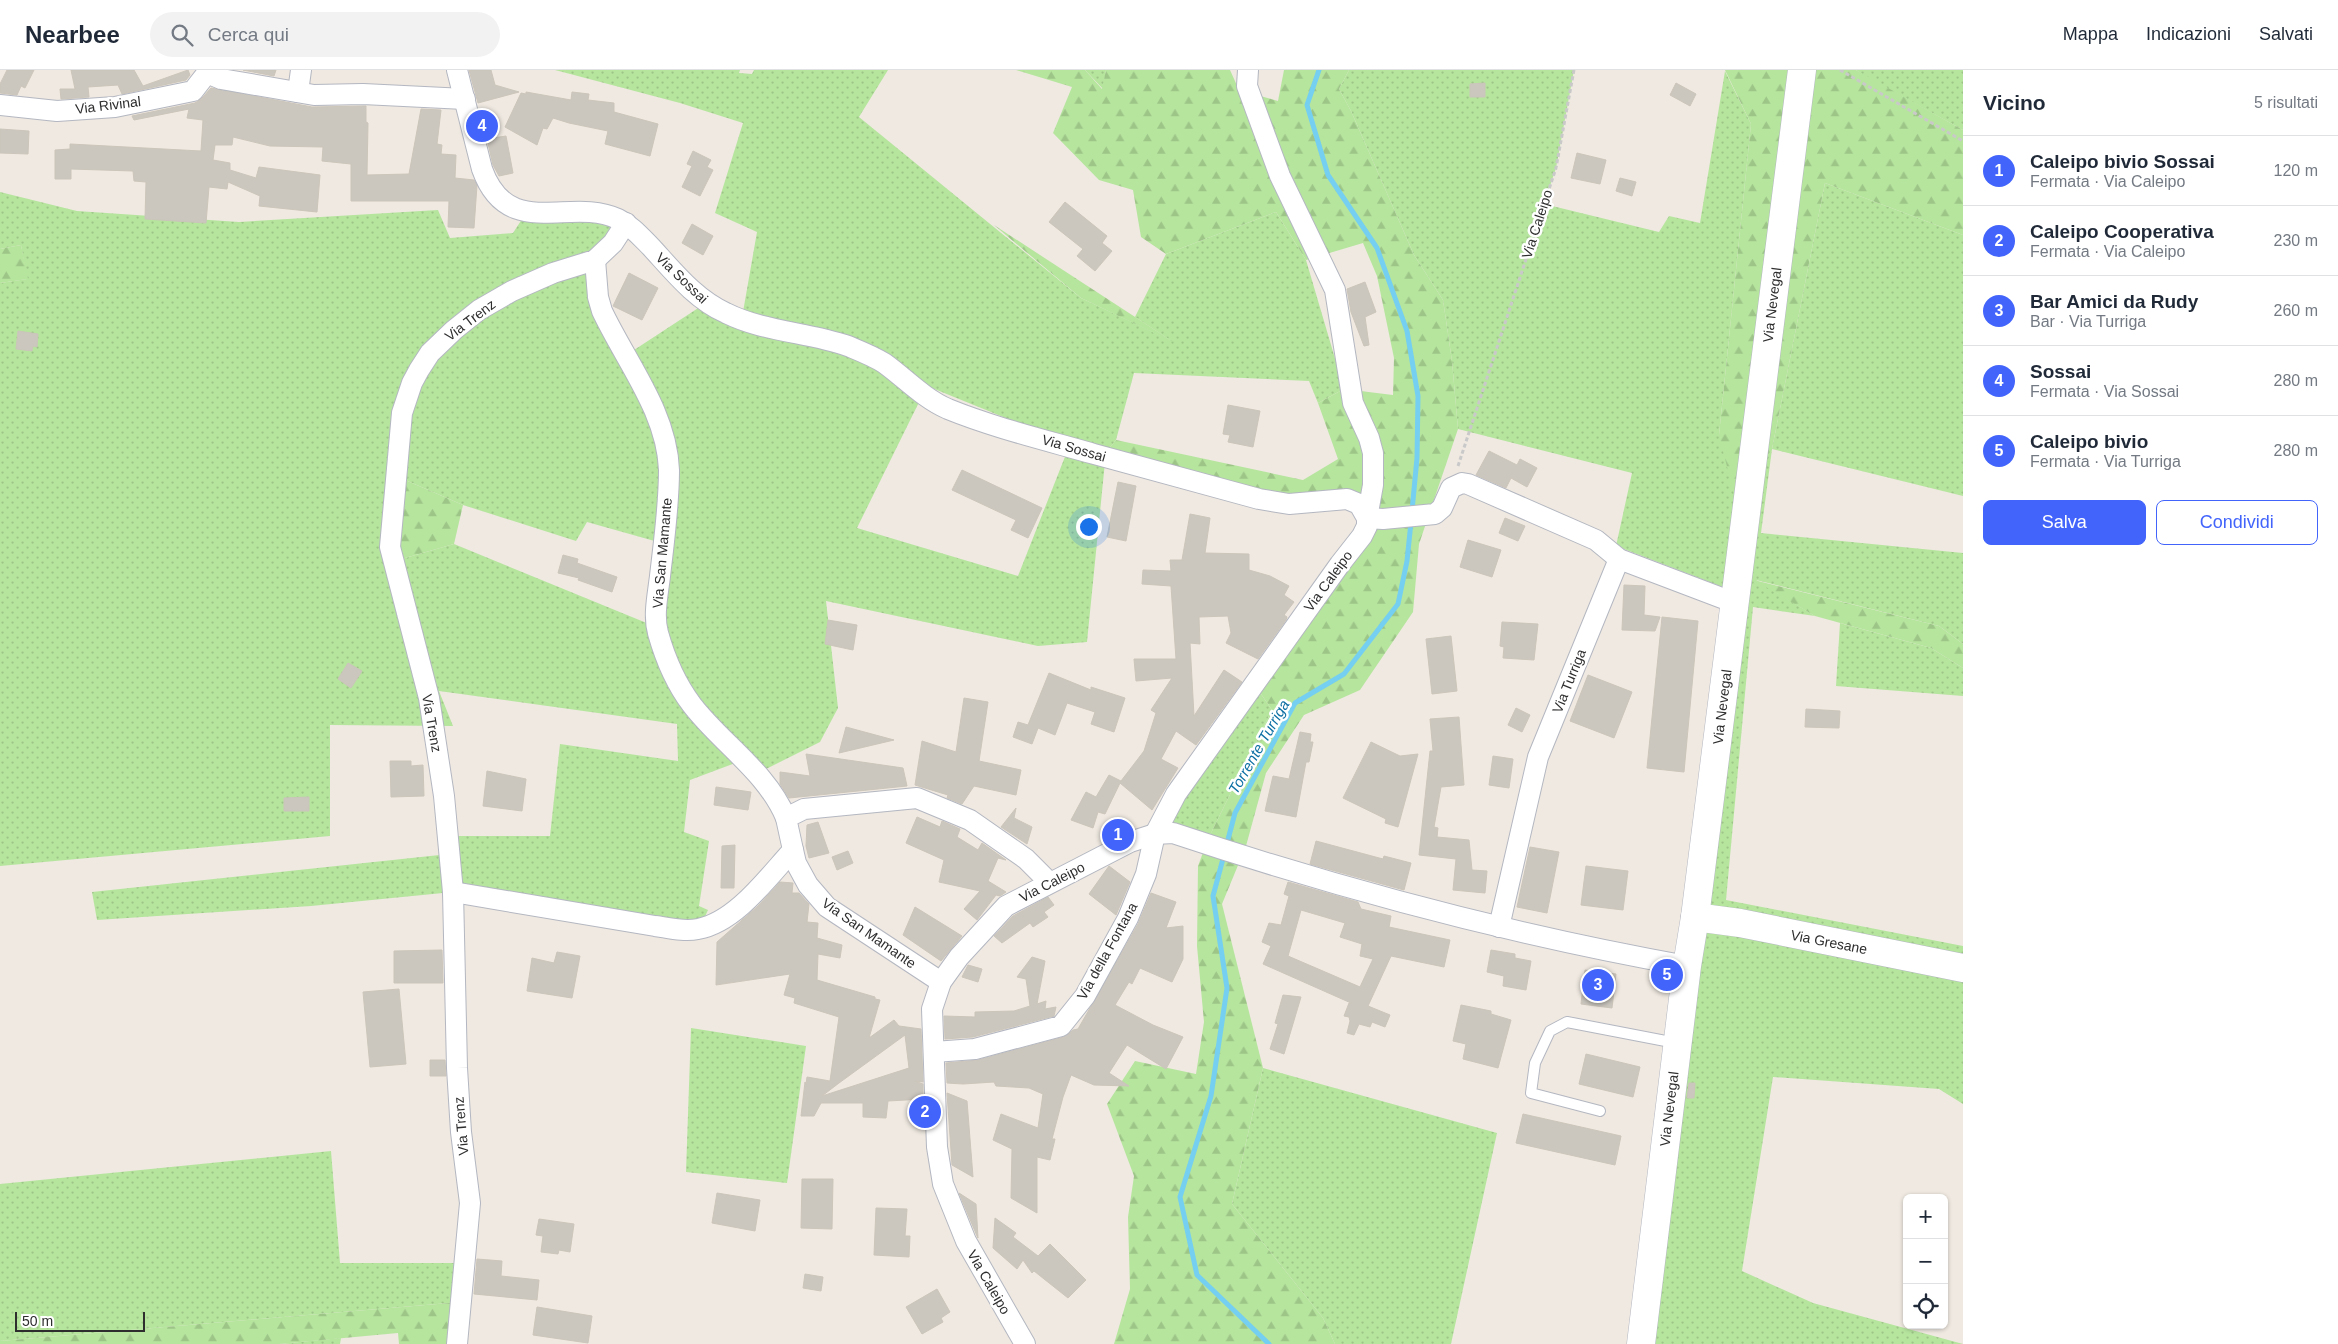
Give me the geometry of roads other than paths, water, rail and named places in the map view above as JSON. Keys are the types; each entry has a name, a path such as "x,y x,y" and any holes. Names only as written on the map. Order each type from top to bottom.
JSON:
{"main road":[{"name":"Via Nevegal","path":"1641,1344 1677,1043 1695,917 1802,70"},
{"name":"Via Gresane","path":"1695,917 1740,924 1963,968"}],"street":[{"path":"298,92 301,70"},
{"name":"Via Sossai","path":"457,70 486,180 498,196 507,204 526,212 606,215 626,224 707,304 747,322 847,346 884,363 923,395 947,408 1056,444 1259,499 1289,504 1339,499 1353,501 1375,518"},
{"path":"1248,70 1247,86 1280,176 1335,290 1353,403 1370,438 1374,465 1375,518 1426,517 1439,512 1450,488 1462,483 1468,484 1596,540 1619,559 1735,603"},
{"name":"Via Rivinal","path":"0,105 57,111 115,107 193,91 207,72 221,79 314,96 363,94 465,99"},
{"name":"Via Trenz","path":"457,1344 470,1203 461,1132 457,1068 453,892 444,796 429,698 390,547 402,413 412,383 430,353 466,320 494,301 531,282 596,260 613,243 626,224"},
{"name":"Via San Mamante","path":"596,260 598,297 602,311 654,410 665,440 668,488 656,617 662,645 673,673 692,705 775,797 786,818 796,863 808,885 827,907 942,982"},
{"name":"Via Caleipo","path":"1025,1344 966,1241 942,1184 937,1147 932,1009 942,982 959,957 1006,906 1049,882 1130,842 1155,834 1176,794 1334,572 1375,518"},
{"name":"Via Turriga","path":"1499,927 1538,757 1619,559"},
{"path":"786,818 804,809 917,798 970,820 1026,858 1049,882"},
{"path":"1155,834 1173,833 1413,906 1624,955 1687,966"},
{"name":"Via della Fontana","path":"934,1052 975,1049 1061,1026 1085,996 1128,918 1146,874 1155,834"},
{"path":"453,892 669,928 699,929 713,924 734,911 793,850"}],"lane":[{"path":"1600,1110 1531,1093 1535,1063 1550,1031 1567,1022 1677,1043"}],"waterway":[{"name":"Torrente Turriga","path":"1319,70 1307,105 1328,175 1377,248 1407,331 1418,396 1417,458 1412,511"},
{"name":"Torrente Turriga","path":"1226,847 1235,813 1295,703 1344,674 1398,604 1407,561 1411,522"},
{"name":"Torrente Turriga","path":"1224,855 1213,896 1227,988 1211,1096 1180,1197 1197,1275 1269,1344"}],"place":[{"name":"Sossai","path":"482,126"},
{"name":"Caleipo bivio Sossai","path":"1118,835"},
{"name":"Caleipo bivio","path":"1667,975"},
{"name":"Bar Amici da Rudy","path":"1598,985"},
{"name":"Caleipo Cooperativa","path":"925,1112"}]}
